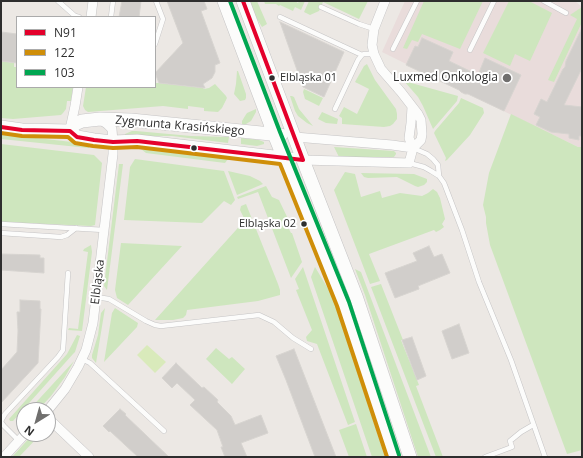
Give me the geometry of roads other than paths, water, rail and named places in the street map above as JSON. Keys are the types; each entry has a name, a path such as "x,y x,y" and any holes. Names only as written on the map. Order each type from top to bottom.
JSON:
{"main road":[{"path":"224,1 274,134 343,304 393,457"},
{"path":"243,1 356,296 410,457"},
{"name":"Zygmunta Krasińskiego","path":"70,130 75,124 82,121 100,119 164,123 295,137"},
{"name":"Zygmunta Krasińskiego","path":"1,127 22,130 70,130 77,137 94,140 137,142 303,160"}],"street":[{"path":"91,16 93,1"},
{"path":"303,160 409,163 413,148 409,138 412,107 381,69 374,54 372,45 374,29 385,1"},
{"path":"70,130 78,88"},
{"path":"100,119 112,130 113,142"},
{"path":"113,142 116,130 126,124 147,125 164,123"},
{"path":"295,137 413,148"},
{"name":"Elbląska","path":"54,402 75,374 82,359 91,332 113,142"},
{"path":"56,426 89,457"},
{"path":"4,457 18,442"}],"lane":[{"path":"58,1 75,16"},
{"path":"111,16 113,1"},
{"path":"156,1 163,20 156,41"},
{"path":"393,50 417,1"},
{"path":"470,50 494,1"},
{"path":"544,1 566,13"},
{"path":"321,6 363,26 374,29"},
{"path":"280,16 362,55 374,54"},
{"path":"335,109 358,60 362,55"},
{"path":"413,148 427,154 433,159 438,165 439,176"},
{"path":"409,163 424,167 439,176 444,183 479,282 511,360 545,457"},
{"path":"1,224 104,230"},
{"path":"1,234 61,237 67,235 76,228"},
{"path":"17,402 63,350 68,273"},
{"path":"96,297 109,299 146,321 161,326 259,315 274,322 293,338 311,349"},
{"path":"82,359 90,362 164,431"},
{"path":"16,403 2,419 2,422 4,426 16,433"},
{"path":"485,457 512,447 510,441 533,425"}],"place":[{"name":"Elbląska 01","path":"272,78"},
{"name":"Luxmed Onkologia","path":"507,78"},
{"name":"Elbląska 02","path":"304,224"}]}
